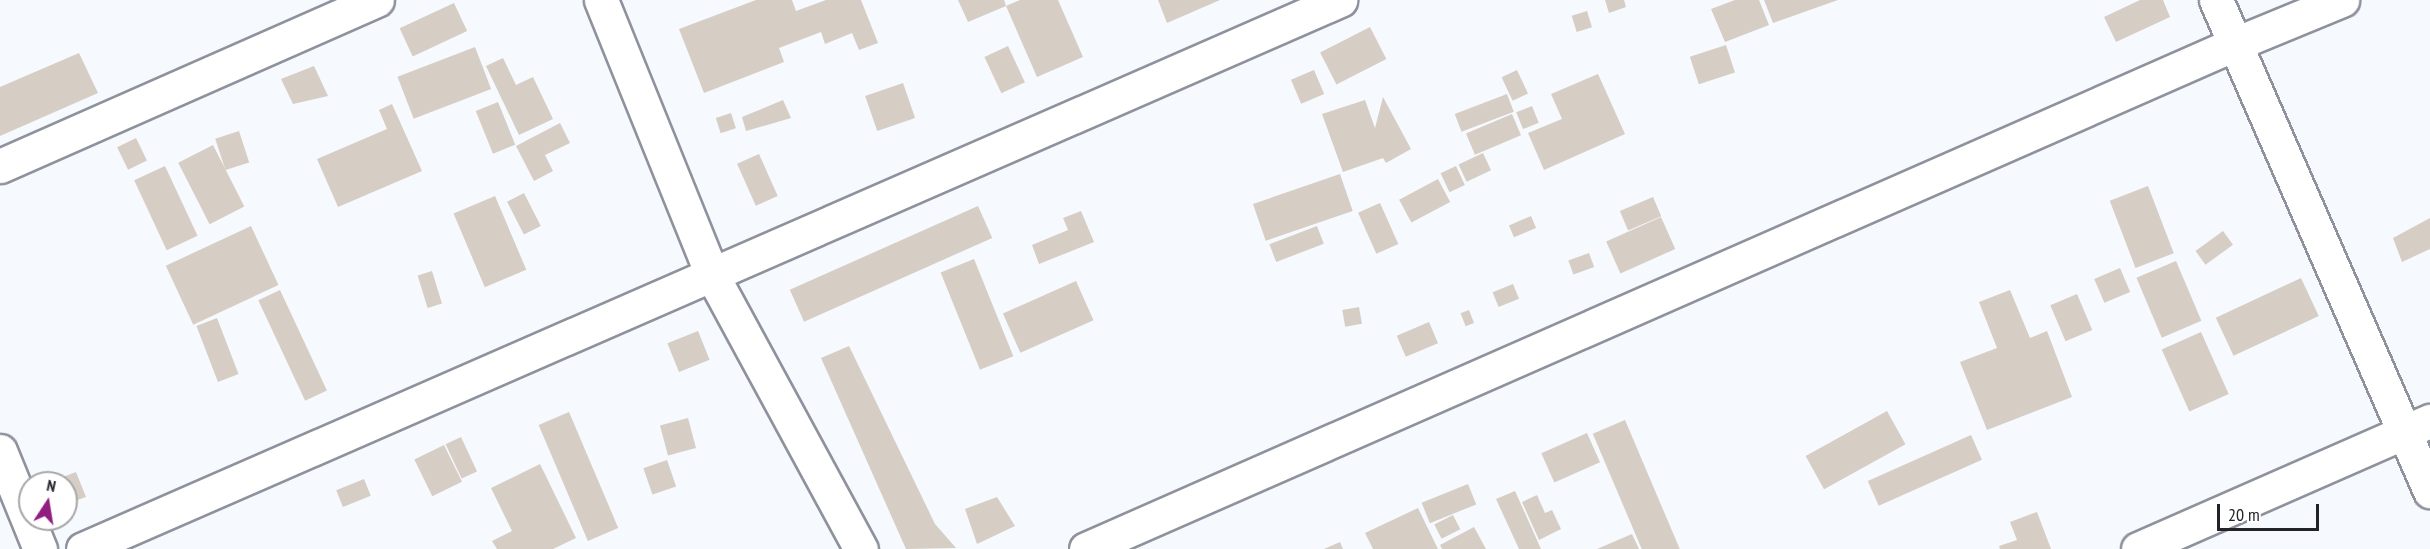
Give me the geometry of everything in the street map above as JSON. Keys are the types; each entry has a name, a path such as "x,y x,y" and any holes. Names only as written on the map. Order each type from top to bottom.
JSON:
{"street":[{"path":"0,166 377,0"},
{"path":"601,0 712,275 861,549"},
{"path":"83,549 1340,0"},
{"path":"2216,0 2416,427 2430,491"},
{"path":"1086,549 2235,44 2342,0"},
{"path":"2138,549 2416,427"},
{"path":"0,451 40,549"}],"building":[{"path":"756,0 792,0 796,11 826,0 861,0 878,43 859,50 852,33 825,44 821,32 779,48 784,62 704,93 679,29"},
{"path":"958,0 1004,0 1006,6 968,22"},
{"path":"1020,0 1058,0 1083,57 1037,77 1006,6"},
{"path":"1158,0 1220,0 1167,23"},
{"path":"1605,0 1624,0 1626,7 1609,13"},
{"path":"1735,0 1759,0 1769,25 1725,42 1711,9"},
{"path":"1764,0 1838,0 1773,23"},
{"path":"2140,0 2163,0 2170,17 2116,42 2104,17"},
{"path":"454,3 467,31 413,56 400,28"},
{"path":"1587,11 1592,27 1577,32 1572,16"},
{"path":"1370,27 1386,59 1336,84 1320,52"},
{"path":"1726,45 1735,73 1699,84 1690,57"},
{"path":"1008,46 1025,82 1001,93 984,57"},
{"path":"475,47 491,89 414,119 398,77"},
{"path":"79,53 98,93 0,136 0,87"},
{"path":"503,58 516,85 533,77 553,119 519,135 486,66"},
{"path":"314,66 328,96 293,104 281,79"},
{"path":"1314,70 1324,94 1301,104 1291,80"},
{"path":"1517,70 1528,94 1513,101 1502,77"},
{"path":"1598,74 1625,134 1544,170 1528,133 1562,119 1551,94"},
{"path":"903,83 915,118 877,131 865,96"},
{"path":"1507,94 1514,112 1462,132 1455,114"},
{"path":"1383,97 1411,149 1386,163 1383,158 1343,172 1322,114 1365,100 1375,128"},
{"path":"783,100 791,118 746,131 742,117"},
{"path":"498,102 515,145 493,154 476,111"},
{"path":"392,104 422,171 338,207 317,159 387,129 379,110"},
{"path":"1532,106 1539,123 1523,129 1516,112"},
{"path":"731,113 736,128 721,133 716,118"},
{"path":"1512,114 1521,135 1475,155 1466,134"},
{"path":"560,123 570,143 545,155 553,171 534,181 516,146"},
{"path":"239,131 249,162 225,170 215,139"},
{"path":"136,138 147,160 128,170 117,147"},
{"path":"213,145 244,206 210,224 178,163"},
{"path":"1483,153 1491,170 1467,182 1459,164"},
{"path":"759,154 778,196 756,206 737,164"},
{"path":"165,166 198,236 167,250 134,180"},
{"path":"1456,166 1465,185 1449,192 1441,173"},
{"path":"1340,174 1353,211 1266,241 1253,204"},
{"path":"1438,179 1450,202 1411,223 1399,200"},
{"path":"2148,186 2174,253 2136,268 2110,201"},
{"path":"524,193 541,226 524,235 507,202"},
{"path":"495,196 526,270 485,287 454,214"},
{"path":"1653,197 1661,216 1628,230 1620,211"},
{"path":"1380,203 1398,244 1376,254 1358,213"},
{"path":"978,206 992,238 804,322 790,290"},
{"path":"1081,211 1094,242 1039,264 1032,245 1068,230 1063,218"},
{"path":"1531,216 1536,228 1514,237 1509,225"},
{"path":"1661,217 1675,249 1620,273 1606,241"},
{"path":"2430,218 2430,249 2402,262 2393,238"},
{"path":"251,226 278,285 193,325 166,266"},
{"path":"1317,226 1324,244 1276,262 1269,244"},
{"path":"2223,231 2233,245 2205,265 2195,251"},
{"path":"1589,253 1594,267 1573,275 1568,261"},
{"path":"974,259 1013,356 980,370 941,272"},
{"path":"2176,261 2201,321 2162,338 2136,278"},
{"path":"2120,268 2130,292 2104,303 2094,279"},
{"path":"432,271 442,304 428,308 418,275"},
{"path":"2301,278 2319,316 2234,356 2216,318"},
{"path":"1076,281 1093,320 1020,353 1003,314"},
{"path":"1513,284 1519,299 1499,307 1493,292"},
{"path":"280,290 327,391 305,401 258,300"},
{"path":"2010,290 2030,338 2047,331 2072,397 1987,430 1960,362 1997,348 1979,302"},
{"path":"2077,294 2092,330 2066,341 2050,305"},
{"path":"1359,307 1362,324 1345,327 1342,310"},
{"path":"1469,310 1474,323 1466,326 1461,313"},
{"path":"217,318 239,374 218,382 196,326"},
{"path":"1429,322 1438,343 1406,357 1397,336"},
{"path":"698,331 710,360 679,372 667,343"},
{"path":"2201,332 2229,394 2189,412 2162,349"},
{"path":"849,346 935,524 956,548 906,549 821,358"},
{"path":"1887,411 1905,444 1824,489 1806,456"},
{"path":"569,412 618,528 588,541 539,425"},
{"path":"688,418 696,448 668,455 660,426"},
{"path":"1625,420 1680,549 1642,549 1593,434"},
{"path":"1587,433 1600,462 1554,483 1541,453"},
{"path":"1971,435 1982,460 1879,506 1868,481"},
{"path":"461,437 477,471 462,479 446,444"},
{"path":"444,445 462,482 432,496 414,459"},
{"path":"667,460 676,486 652,495 643,468"},
{"path":"540,464 576,538 553,549 497,549 492,541 512,531 491,488"},
{"path":"78,477 86,497 78,500"},
{"path":"364,479 371,496 343,507 336,490"},
{"path":"1468,484 1476,504 1430,523 1422,503"},
{"path":"1515,491 1541,549 1519,549 1496,499"},
{"path":"1537,495 1545,513 1552,510 1561,529 1539,540 1522,502"},
{"path":"997,497 1015,526 977,544 965,509"},
{"path":"1418,508 1438,549 1373,549 1365,533"},
{"path":"2037,512 2051,549 2000,549 1999,546 2017,540 2010,522"},
{"path":"1453,515 1460,529 1442,539 1434,525"},
{"path":"1474,527 1486,549 1442,549 1440,545"},
{"path":"1632,534 1639,549 1597,549"},
{"path":"1340,542 1343,549 1324,549"}]}
